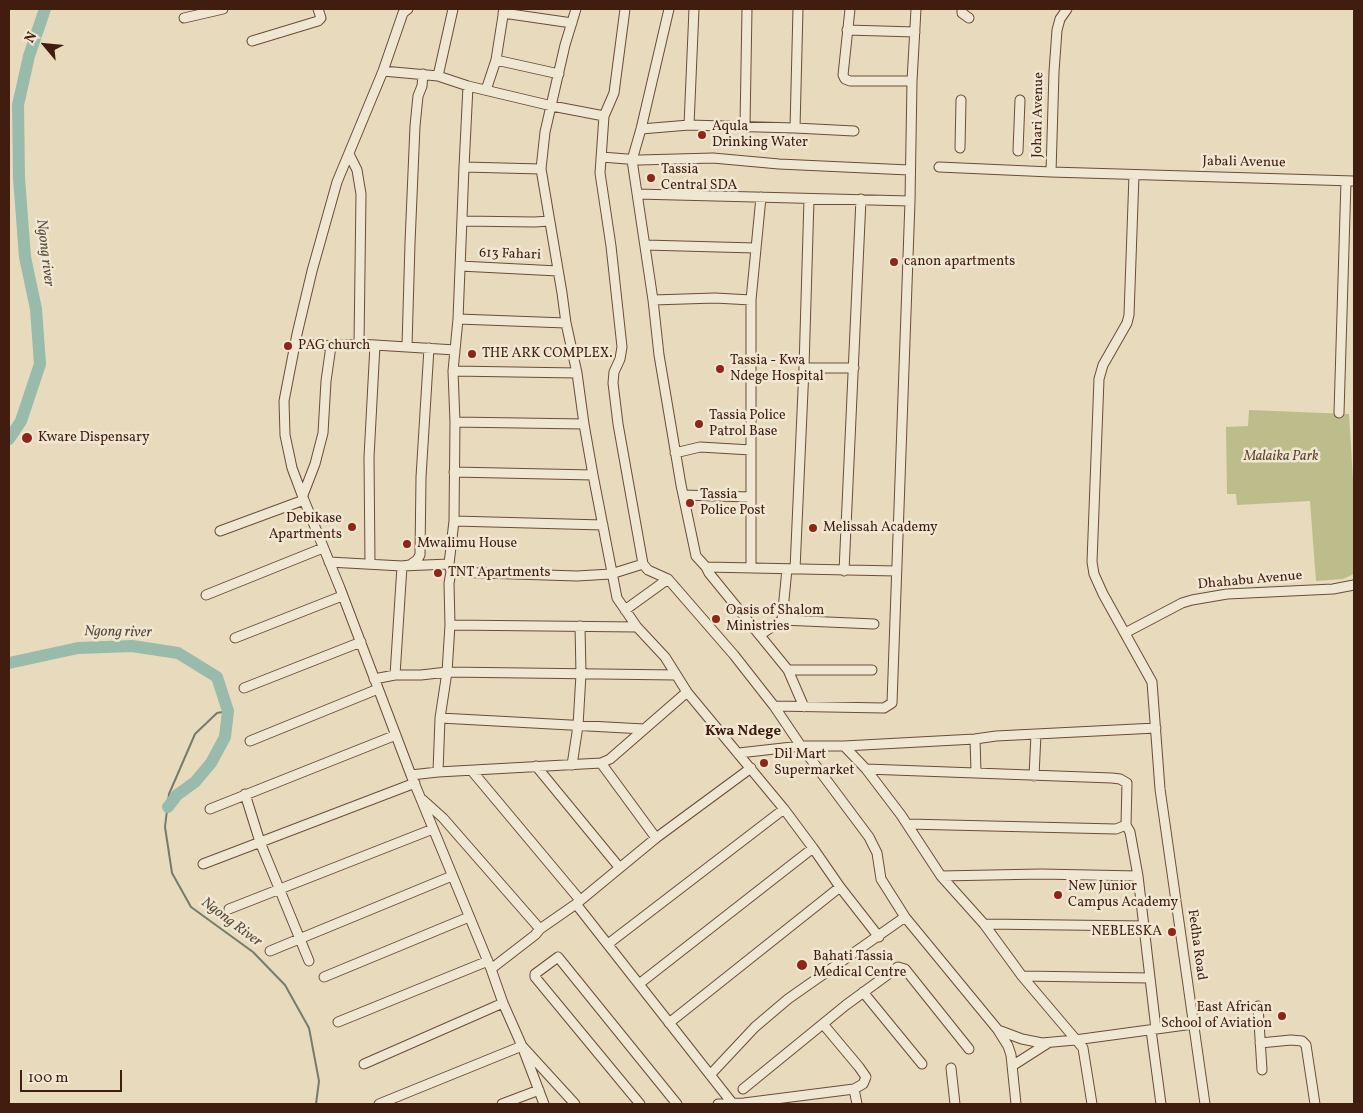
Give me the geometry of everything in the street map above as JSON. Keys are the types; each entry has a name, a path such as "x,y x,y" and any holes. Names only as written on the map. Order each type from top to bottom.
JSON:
{"street":[{"path":"184,18 223,9"},
{"path":"252,41 318,21 321,18 318,9"},
{"path":"408,9 403,13 383,70 337,182 314,263 286,385 285,435 292,468 303,498 413,779 544,1104"},
{"path":"438,76 453,9"},
{"path":"576,9 565,45 545,132 541,169 566,323 577,373 593,475 617,598 637,627 665,657 687,692 784,809 878,937"},
{"path":"625,9 614,92 604,116 600,173 611,246 622,347 620,359 614,372 613,383 618,424 643,564 648,570 668,579 734,655 774,706 801,746 869,837 877,854 881,879 904,917 998,1030 1010,1050 1016,1104"},
{"path":"669,9 642,129 632,160 654,300 659,355 683,495 696,556 788,670 804,707"},
{"path":"689,125 694,9"},
{"path":"745,126 746,9"},
{"path":"795,128 798,9"},
{"path":"850,9 843,75 845,79 850,81 912,81"},
{"path":"774,706 884,708 892,703 910,201 909,170 912,81 916,9"},
{"path":"962,9 962,14 969,18"},
{"name":"Johari Avenue","path":"1067,9 1060,19 1057,30 1051,172 1134,175"},
{"path":"486,90 496,60 503,11 572,23"},
{"path":"847,30 915,32"},
{"path":"496,60 559,74"},
{"path":"383,70 438,76 468,86 604,116"},
{"path":"407,346 415,126 418,96 422,86 423,74"},
{"path":"438,772 440,718 447,672 450,625 449,584 454,521 455,422 453,371 458,319 468,86"},
{"path":"960,148 961,100"},
{"path":"1018,151 1020,100"},
{"path":"642,129 689,125 854,131"},
{"path":"349,154 357,170 361,194 359,344"},
{"path":"601,157 632,160 713,158 779,164 909,170"},
{"path":"464,166 541,169"},
{"path":"939,167 1051,172"},
{"name":"Jabali Avenue","path":"1134,175 1350,181"},
{"name":"Fedha Road","path":"1134,175 1129,315 1127,323 1103,364 1099,379 1092,562 1094,574 1103,594 1152,682 1160,789 1206,1104"},
{"path":"1339,414 1350,181"},
{"path":"637,194 910,201"},
{"path":"751,568 752,300 755,248 761,197"},
{"path":"782,620 791,569 804,368 809,199"},
{"path":"844,570 861,200"},
{"path":"462,221 549,221"},
{"path":"645,245 755,248"},
{"name":"613 Fahari","path":"460,266 558,271"},
{"path":"654,300 715,298 752,300"},
{"path":"458,319 566,323"},
{"path":"295,344 331,346 359,344 455,350"},
{"path":"370,564 369,457 375,345"},
{"path":"220,531 303,498 323,433 326,381 331,346"},
{"path":"402,566 417,560 420,552 421,477 429,348"},
{"path":"804,368 854,368"},
{"path":"453,371 577,373"},
{"path":"455,422 584,424"},
{"path":"675,453 700,447 751,450"},
{"path":"454,472 593,475"},
{"path":"683,495 750,497"},
{"path":"454,521 603,525"},
{"path":"206,595 323,548"},
{"path":"329,562 577,576 611,574 643,564"},
{"path":"396,675 402,566"},
{"path":"706,567 896,571"},
{"path":"625,610 668,579"},
{"name":"Dhahabu Avenue","path":"1125,633 1182,603 1192,600 1227,594 1333,589 1354,585"},
{"path":"235,638 342,596"},
{"path":"760,635 782,620 874,624"},
{"path":"450,625 637,627"},
{"path":"572,764 578,726 581,674 580,626"},
{"path":"244,688 360,642"},
{"path":"788,670 872,670"},
{"path":"374,680 396,675 447,672 676,675"},
{"path":"250,742 378,689"},
{"path":"203,864 413,779 438,772 601,763 610,759 687,692"},
{"path":"440,718 644,729"},
{"path":"739,753 801,746 844,746 1156,728"},
{"path":"210,809 396,734"},
{"path":"1034,776 1036,734"},
{"path":"975,739 976,772"},
{"path":"844,746 866,769 907,824 941,876 984,924 1022,976 1083,1048 1092,1104"},
{"path":"601,763 656,838"},
{"path":"536,766 619,867"},
{"path":"338,1022 489,965 536,935 540,929 578,902 656,838 751,768"},
{"path":"866,769 1112,778 1124,780 1127,783 1126,825 1130,832 1145,926 1161,1104"},
{"path":"472,771 578,902 608,944 733,1104"},
{"path":"245,794 260,842 309,961"},
{"path":"422,799 443,818 540,929"},
{"path":"608,944 784,809"},
{"path":"907,824 1116,829 1126,825"},
{"path":"229,909 433,829"},
{"path":"639,984 813,848"},
{"path":"941,876 1041,874 1138,876"},
{"path":"270,951 452,876"},
{"path":"669,1023 840,887"},
{"path":"324,977 469,917"},
{"path":"710,1075 755,1027 788,999 904,917"},
{"path":"984,924 1145,926"},
{"path":"640,1104 535,977 536,974 558,957 677,1104"},
{"path":"743,1089 896,967 903,968 969,1049"},
{"path":"1022,976 1150,978"},
{"path":"863,992 922,1064"},
{"path":"364,1064 503,1003"},
{"path":"1258,1006 1262,1070"},
{"path":"718,1104 733,1104 854,1089 863,1084 866,1077 823,1024"},
{"path":"998,1030 1030,1041 1048,1042 1193,1024"},
{"path":"1260,1043 1291,1040 1302,1041 1306,1045 1314,1104"},
{"path":"1012,1066 1048,1042"},
{"path":"379,1104 522,1046"},
{"path":"522,1046 575,1104"},
{"path":"951,1068 955,1104"},
{"path":"854,1089 857,1104"},
{"path":"502,1104 539,1090"}],"green space":[{"name":"Malaika Park","path":"1249,410 1349,414 1354,495 1354,574 1343,579 1316,581 1310,501 1237,505 1236,494 1227,494 1226,427 1248,426"}],"waterway":[{"name":"Ngong river","path":"9,439 21,421 40,364 36,309 25,257 19,178 18,105 29,56 45,9"},
{"name":"Ngong river","path":"9,663 78,648 132,646 178,653 217,677 228,711 225,737 211,763 195,782 177,795 168,807"},
{"name":"Ngong River","path":"228,711 217,713 195,734 169,794 165,827 172,873 191,907 253,952 285,985 309,1028 319,1081 316,1104"}],"place":[{"name":"Aqula Drinking Water","path":"702,135"},
{"name":"Tassia Central SDA","path":"651,178"},
{"name":"canon apartments","path":"894,262"},
{"name":"PAG church","path":"288,346"},
{"name":"THE ARK COMPLEX.","path":"472,354"},
{"name":"Tassia - Kwa Ndege Hospital","path":"720,369"},
{"name":"Tassia Police Patrol Base","path":"699,424"},
{"name":"Kware Dispensary","path":"27,438"},
{"name":"Tassia Police Post","path":"690,503"},
{"name":"Debikase Apartments","path":"352,527"},
{"name":"Melissah Academy","path":"813,528"},
{"name":"Mwalimu House","path":"407,544"},
{"name":"TNT Apartments","path":"438,573"},
{"name":"Oasis of Shalom Ministries","path":"716,619"},
{"name":"Dil Mart Supermarket","path":"764,763"},
{"name":"New Junior Campus Academy","path":"1058,895"},
{"name":"NEBLESKA","path":"1172,932"},
{"name":"Bahati Tassia Medical Centre","path":"802,965"},
{"name":"East African School of Aviation","path":"1282,1016"}],"district":[{"name":"Kwa Ndege","path":"743,732"}]}
